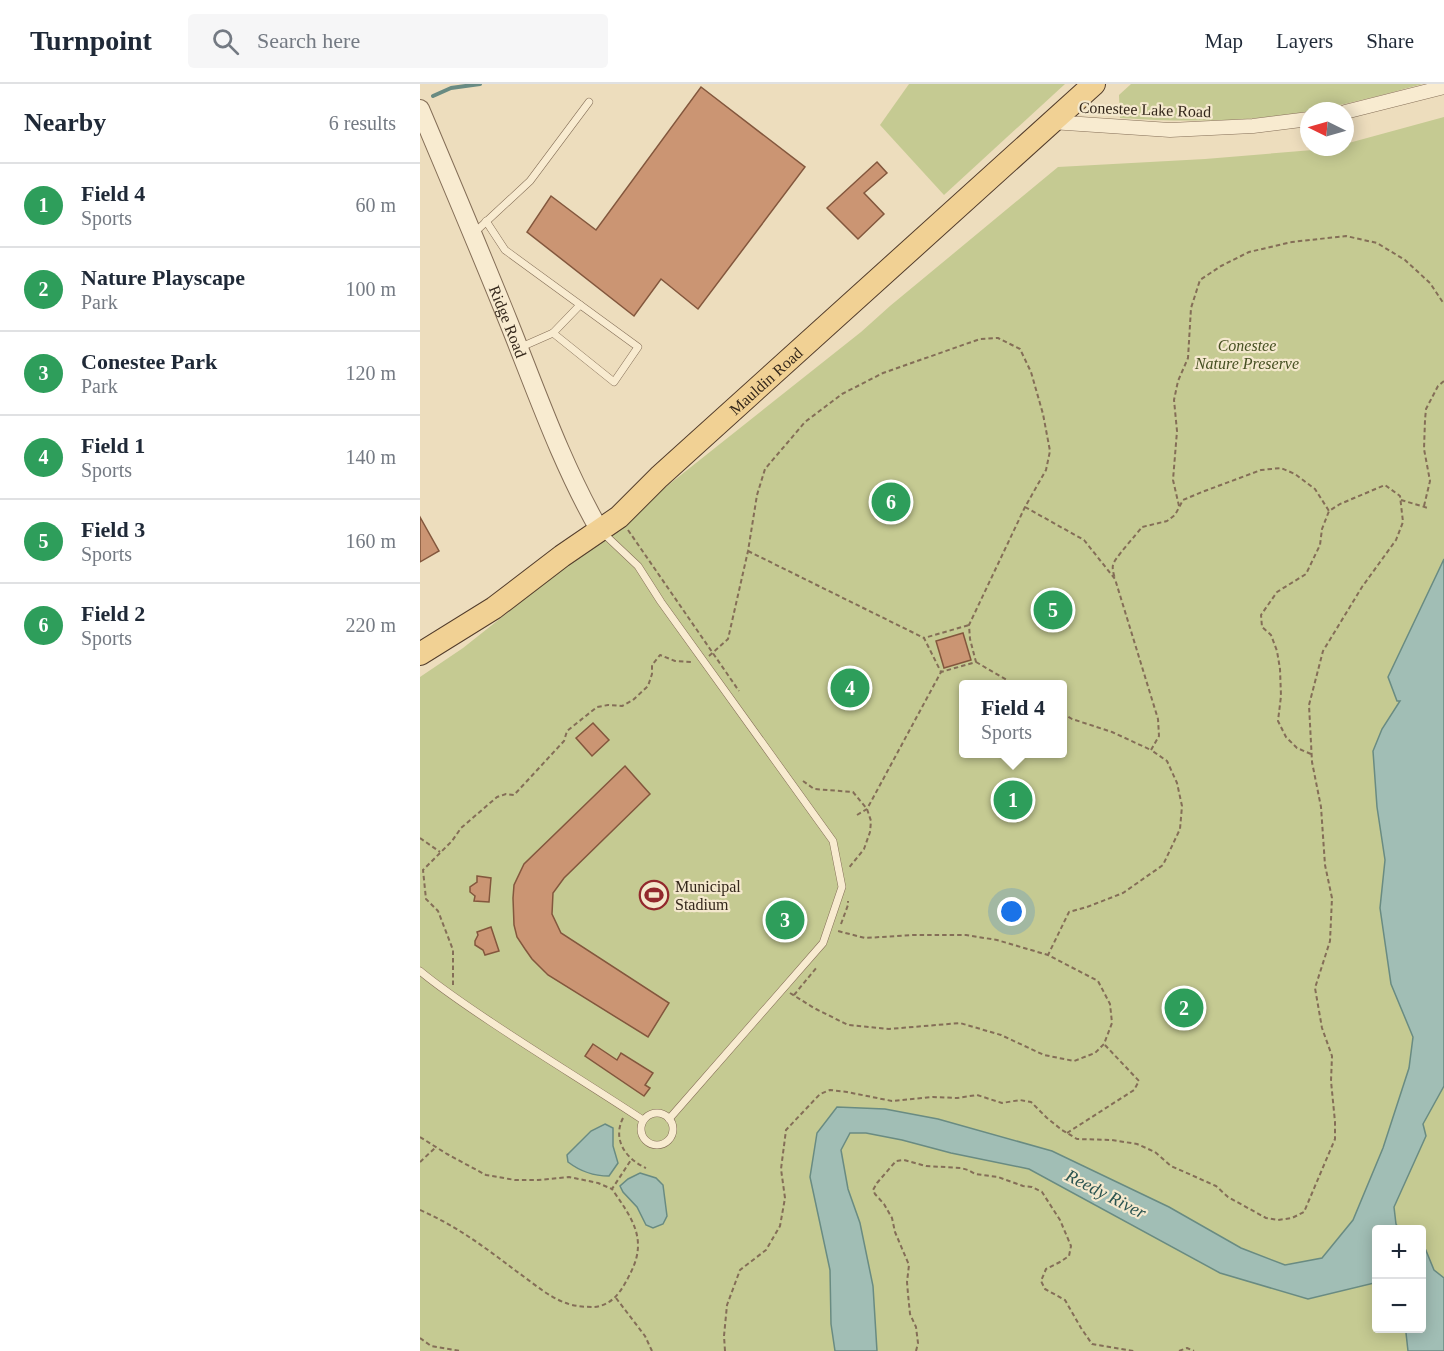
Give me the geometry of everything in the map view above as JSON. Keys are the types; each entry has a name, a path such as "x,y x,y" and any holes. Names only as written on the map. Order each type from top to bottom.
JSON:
{"main road":[{"name":"Mauldin Road","path":"420,654 494,608 562,556 619,517 660,477 1095,84"}],"street":[{"path":"1354,110 1444,87"},
{"name":"Ridge Road","path":"420,109 581,499 600,531"},
{"name":"Conestee Lake Road","path":"1051,122 1170,130 1253,126 1300,120"}],"lane":[{"path":"472,235 530,181 589,102"},
{"path":"486,222 505,250 638,347 614,382 553,333"},
{"path":"519,348 553,333 580,305"},
{"path":"600,531 638,566 661,602 833,841 842,887 823,943 669,1119"},
{"path":"420,971 451,995 542,1056 643,1120"},
{"path":"656,1113 669,1119 673,1127 666,1143 657,1146 649,1143 643,1137 640,1129 643,1120 649,1115 656,1113"}],"path":[{"path":"1179,507 1173,480 1177,431 1174,400 1178,381 1188,358 1191,308 1200,280 1249,252 1292,242 1346,236 1377,243 1405,260 1430,283 1444,304"},
{"path":"459,991 453,986 453,950 438,911 426,899 423,870 461,828 497,797 506,794 514,795 564,741 567,731 584,717 597,707 622,706 641,693 648,686 652,665 660,655 675,661 696,664 729,639 748,551 757,495 765,469 805,422 842,394 883,373 980,339 998,338 1020,349 1031,372 1043,414 1050,452 1046,470 1025,507 969,625 976,662 1007,680"},
{"path":"1424,506 1430,481 1424,449 1426,409 1438,387 1444,381"},
{"path":"1151,750 1159,736 1158,719 1115,579 1112,566 1115,560 1142,527 1167,521 1174,515 1183,500 1261,470 1281,468 1295,474 1315,489 1329,511"},
{"path":"725,1351 727,1305 740,1270 766,1250 780,1226 785,1198 781,1169 786,1130 820,1094 830,1090 892,1101 977,1095 1002,1103 1020,1100 1031,1102 1047,1118 1077,1139 1112,1140 1137,1144 1155,1152 1171,1166 1216,1186 1228,1197 1266,1218 1278,1220 1292,1218 1304,1212 1335,1139 1331,1082 1332,1056 1322,1028 1315,988 1330,941 1332,898 1325,865 1321,807 1311,754 1309,705 1323,651 1362,587 1395,540 1403,522 1400,496 1385,485 1329,511 1322,529 1320,545 1306,574 1277,592 1261,615 1262,627 1271,635 1277,651 1280,669 1281,696 1278,721 1286,737 1297,748 1311,754"},
{"path":"1401,500 1428,508"},
{"path":"1025,507 1084,540 1115,579"},
{"path":"619,517 738,691"},
{"path":"748,551 924,638 941,672"},
{"path":"924,638 969,625"},
{"path":"857,815 867,809 941,672 976,662"},
{"path":"1048,956 1069,912 1123,893 1163,865 1180,830 1182,806 1177,783 1167,761 1151,750 1112,732 1067,716"},
{"path":"802,780 814,789 853,792 867,809 871,821 870,832 864,849 847,870"},
{"path":"420,838 440,852"},
{"path":"783,988 814,1008 848,1025 889,1029 960,1023 1000,1035 1044,1055 1074,1060 1095,1053 1104,1044 1112,1023 1110,1004 1098,981 1048,956 997,940 966,935 913,934 865,938 838,931 848,905 848,894"},
{"path":"1067,1133 1134,1090 1139,1081 1104,1044"},
{"path":"629,1111 621,1120 619,1136 622,1149 631,1160 646,1168"},
{"path":"420,1137 486,1174 515,1180 569,1177 597,1183 612,1190 633,1222 638,1236 637,1261 625,1285 609,1302 594,1307 566,1304 544,1291 474,1240 439,1218 420,1210"},
{"path":"420,1162 436,1147"},
{"path":"612,1190 631,1160"},
{"path":"916,1351 918,1342 916,1328 910,1314 908,1294 909,1265 895,1232 892,1218 873,1190 896,1161 904,1160 926,1166 961,1168 975,1174 998,1177 1032,1187 1042,1192 1060,1220 1071,1246 1069,1256 1046,1269 1041,1281 1045,1289 1065,1300 1092,1344 1134,1351"},
{"path":"615,1298 645,1336 652,1351"},
{"path":"420,1338 431,1346 461,1351"},
{"path":"1179,1351 1187,1348 1194,1351"}],"green space":[{"path":"909,84 1065,84 944,195 880,125"},
{"path":"1131,84 1423,84 1354,102 1300,102 1300,113 1232,120 1187,121 1120,118 1119,95"},
{"name":"Conestee Nature Preserve","path":"1444,117 1444,1351 420,1351 420,677 463,648 861,332 1058,167 1300,151 1300,156 1354,156 1354,142"}],"water":[{"name":"Reedy River","path":"1444,559 1444,1086 1423,1124 1426,1136 1394,1207 1397,1225 1372,1225 1372,1283 1308,1299 1220,1273 1029,1169 902,1140 866,1133 850,1133 841,1150 848,1189 860,1223 873,1286 877,1351 835,1351 831,1324 830,1270 810,1177 817,1133 837,1107 885,1109 938,1119 1052,1151 1169,1207 1241,1248 1285,1265 1322,1258 1353,1220 1383,1148 1409,1068 1413,1037 1391,984 1380,908 1385,860 1377,807 1373,751 1382,729 1400,701 1397,701 1388,677"},
{"path":"605,1124 613,1128 613,1146 618,1163 609,1176 588,1173 568,1162 567,1155 591,1131"},
{"path":"640,1173 656,1178 663,1185 667,1216 663,1224 653,1228 646,1225 637,1207 620,1186"},
{"path":"1426,1250 1434,1270 1444,1278 1444,1351 1408,1351 1406,1333 1426,1333"}],"building":[{"path":"701,87 805,167 698,309 661,279 634,316 527,232 551,196 596,230"},
{"path":"877,162 887,173 864,193 884,214 858,239 827,208"},
{"path":"420,517 439,551 420,562"},
{"path":"963,633 971,660 944,668 936,641"},
{"path":"593,723 609,740 592,756 576,738"},
{"path":"625,766 650,794 564,878 553,893 552,914 561,933 669,1003 648,1037 548,975 525,949 517,937 514,925 514,885 524,864"},
{"path":"477,876 491,878 489,902 474,901 475,896 470,892 470,887 477,882"},
{"path":"491,927 499,951 485,955 483,950 475,945 475,941 477,932"},
{"path":"593,1044 617,1060 621,1053 653,1073 645,1085 650,1088 644,1096 585,1056"}],"waterway":[{"path":"433,96 451,88 480,84"}],"place":[{"name":"Field 2","path":"891,502"},
{"name":"Field 3","path":"1053,610"},
{"name":"Field 1","path":"850,688"},
{"name":"Field 4","path":"1013,800"},
{"name":"Municipal Stadium","path":"654,895"},
{"name":"Conestee Park","path":"785,920"},
{"name":"Nature Playscape","path":"1184,1008"}]}
